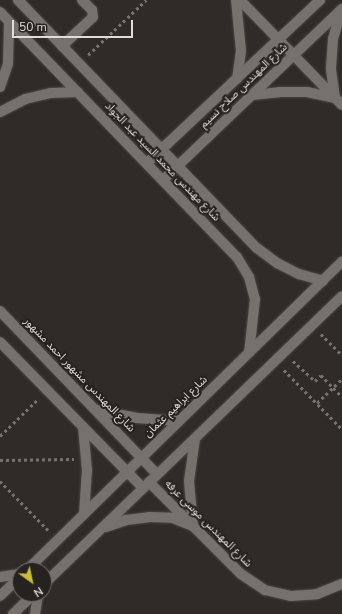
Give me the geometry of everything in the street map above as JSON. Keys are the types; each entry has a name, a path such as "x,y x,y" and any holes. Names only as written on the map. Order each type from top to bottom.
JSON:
{"street":[{"name":"شارع مهندس محمد السيد عبد الجواد","path":"18,0 257,248 277,264 299,274 323,281"},
{"path":"62,46 92,17 92,10 82,0"},
{"path":"236,0 241,51 237,78"},
{"path":"240,0 338,101"},
{"name":"شارع المهندس صلاح نسيم","path":"147,163 320,0"},
{"path":"338,101 331,68 333,39 342,10"},
{"name":"شارع المهندس صلاح نسيم","path":"163,180 342,10"},
{"name":"شارع مهندس محمد السيد عبد الجواد","path":"0,12 237,257 249,277 255,299 249,353"},
{"path":"0,87 8,64 9,22"},
{"path":"0,112 25,99 51,93 78,92"},
{"path":"252,95 286,92 338,101"},
{"name":"شارع ابراهيم عثمان","path":"35,562 342,262"},
{"path":"52,576 342,296"},
{"name":"شارع المهندس مشهور احمد مشهور","path":"0,311 157,474"},
{"path":"0,342 127,471 146,485"},
{"path":"95,410 137,418 179,421"},
{"path":"83,427 86,458 84,514"},
{"path":"103,527 126,520 149,517 173,518 193,526 190,481 195,439"},
{"name":"شارع المهندس موسى عرفه","path":"146,485 193,526 241,574 265,590 291,596 317,594 342,584"},
{"path":"0,577 12,576"},
{"path":"0,596 12,584"},
{"path":"13,614 26,602"},
{"path":"34,614 36,602"}],"path":[{"path":"79,64 146,0"},
{"path":"312,325 342,355"},
{"path":"284,352 315,381 321,375 342,397"},
{"path":"276,361 342,428"},
{"path":"317,403 342,379"},
{"path":"0,436 48,391"},
{"path":"339,425 342,422"},
{"path":"0,460 86,458"},
{"path":"0,481 58,540"}]}
